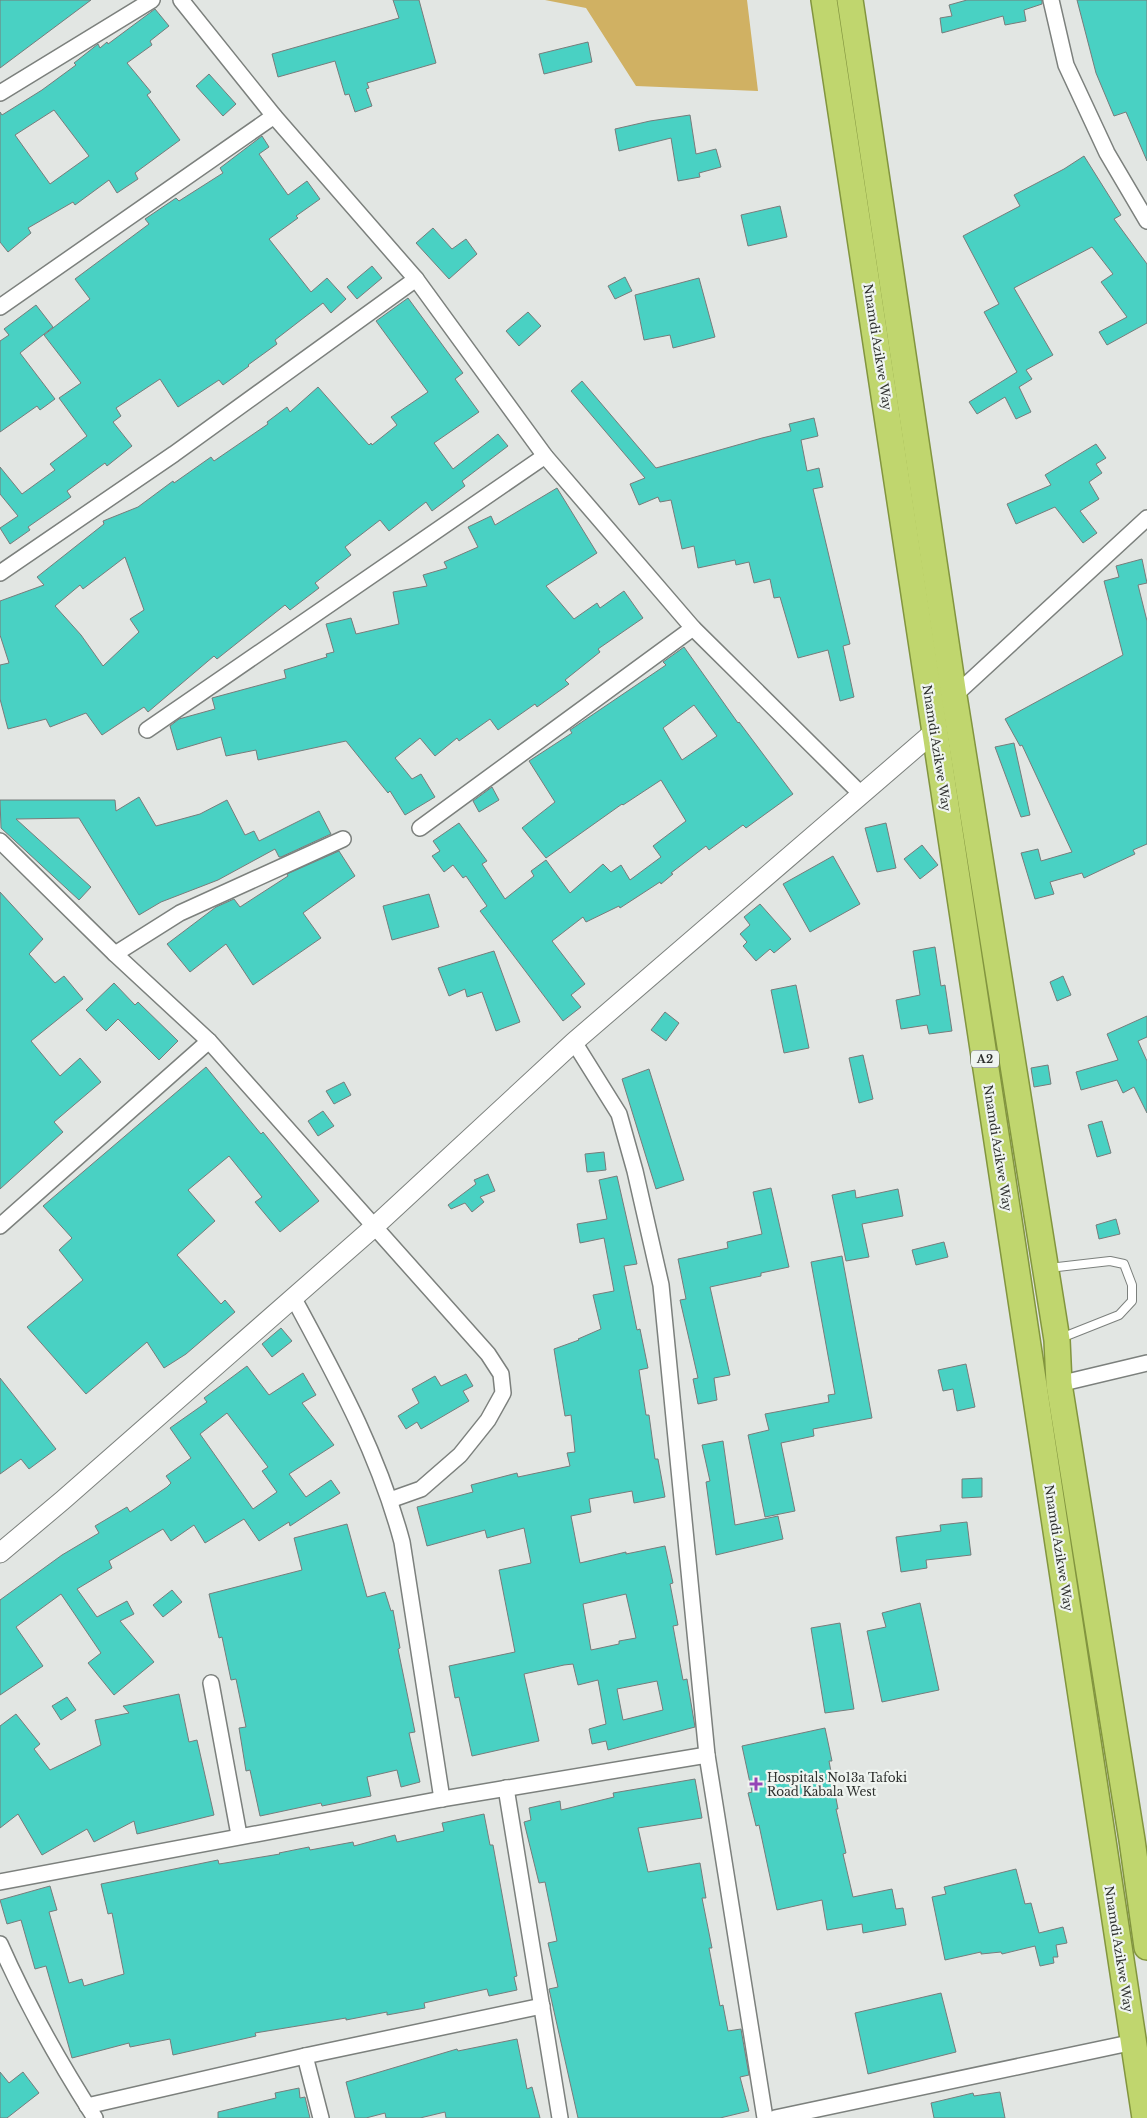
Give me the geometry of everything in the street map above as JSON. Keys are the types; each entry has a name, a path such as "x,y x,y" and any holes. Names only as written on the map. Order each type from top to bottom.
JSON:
{"highway":[{"name":"Nnamdi Azikwe Way","path":"824,0 1145,2118"},
{"name":"Nnamdi Azikwe Way","path":"850,0 954,696 1057,1340 1059,1384 1140,1838 1147,1947"}],"street":[{"path":"0,93 152,0"},
{"path":"181,0 274,116 416,278 546,456 693,628 862,794"},
{"path":"1051,0 1066,64 1107,153 1147,221"},
{"path":"0,308 274,116"},
{"path":"1,571 174,454 416,278"},
{"path":"147,730 546,456"},
{"path":"954,696 1147,518"},
{"path":"420,828 693,628"},
{"path":"0,1552 63,1500 374,1227 574,1042 935,732"},
{"path":"114,954 180,913 343,839"},
{"path":"0,841 114,954 210,1041 488,1354 501,1374 503,1393 488,1420 460,1455 421,1489 390,1500"},
{"path":"2,1219 210,1041"},
{"path":"574,1042 619,1114 636,1171 660,1285 707,1755 765,2118"},
{"path":"292,1297 351,1406 390,1500 402,1542 442,1799"},
{"path":"1059,1384 1147,1362"},
{"path":"211,1683 239,1836"},
{"path":"0,1882 442,1799 707,1755"},
{"path":"506,1788 560,2118"},
{"path":"0,1944 60,2063 91,2112 305,2056 542,2006"},
{"path":"775,2118 1134,2042"},
{"path":"305,2056 321,2118"}],"lane":[{"path":"1045,1268 1110,1261 1124,1264 1132,1285 1132,1301 1119,1315 1057,1340"}],"shaded area":[{"path":"545,0 747,0 758,91 636,86 586,8"}],"building":[{"path":"0,0 91,0 0,68"},
{"path":"393,0 419,0 436,63 367,83 369,88 366,89 372,106 355,112 349,94 345,95 335,61 278,77 272,54 399,18"},
{"path":"967,0 1042,0 1042,4 1024,10 1026,21 1005,25 1003,16 942,33 940,18 952,16 949,5"},
{"path":"1077,0 1147,0 1147,161 1126,112 1114,116 1096,73"},
{"path":"155,9 169,26 150,41 152,45 127,63 151,92 147,95 180,140 135,173 138,179 117,193 109,180 75,205 73,202 28,228 31,233 8,252 0,242 0,112 2,115 42,90 76,65 74,63 98,44 100,48 107,42 108,44","holes":["54,110 89,156 50,184 15,135"]},
{"path":"588,42 592,62 544,74 539,54"},
{"path":"209,74 236,104 223,116 196,86"},
{"path":"690,115 696,154 716,149 721,167 699,173 700,177 678,181 671,138 619,151 615,129"},
{"path":"262,136 269,147 259,154 288,195 307,181 320,199 269,239 311,292 327,278 346,299 331,313 323,303 275,340 277,344 223,385 219,380 178,407 160,379 116,408 121,416 113,422 132,446 107,466 105,463 67,491 71,497 28,527 30,530 10,544 0,528 18,516 0,494 0,467 22,494 55,470 50,464 87,436 59,398 81,383 44,335 90,299 75,279 149,224 145,219 176,198 179,201 223,173 220,168"},
{"path":"1084,156 1121,215 1114,219 1147,264 1147,323 1107,345 1099,332 1127,317 1101,282 1113,274 1092,247 1014,288 1053,355 1026,370 1032,379 1019,387 1031,412 1016,419 1005,397 977,414 969,402 1017,372 984,312 999,304 963,236 1020,206 1014,195 1064,169"},
{"path":"780,206 787,237 748,246 741,215"},
{"path":"433,228 452,249 466,239 477,254 449,279 416,243"},
{"path":"372,266 382,278 357,299 347,287"},
{"path":"625,277 632,291 615,299 608,286"},
{"path":"699,278 715,337 673,348 670,335 644,340 635,295"},
{"path":"408,298 463,373 455,379 479,412 434,443 453,469 498,434 508,446 462,481 465,486 432,511 426,502 389,531 380,520 345,547 351,555 315,583 319,588 290,610 285,605 217,659 214,656 148,712 144,707 102,735 86,713 50,727 46,719 8,729 0,699 0,665 9,663 0,635 0,601 44,585 37,577 104,524 103,521 138,507 173,481 174,483 211,457 214,461 268,424 267,422 287,407 290,412 318,387 369,445 371,443 372,445 397,425 391,417 428,392 376,321","holes":["125,557 144,610 130,619 139,632 103,666 81,635 55,606 80,585 83,589"]},
{"path":"36,305 53,327 20,353 55,399 40,410 37,406 0,432 0,341 9,335 4,329"},
{"path":"528,312 541,326 519,346 506,331"},
{"path":"582,381 656,468 791,431 789,424 814,418 818,436 801,440 807,471 819,468 823,487 813,489 850,644 843,646 854,697 840,701 828,650 798,658 780,597 774,598 770,579 754,583 749,562 736,565 735,560 698,568 694,546 682,549 671,500 660,502 658,497 639,505 630,484 645,478 571,391"},
{"path":"1096,444 1106,458 1096,464 1102,473 1089,482 1099,499 1080,511 1097,533 1083,543 1055,507 1016,524 1007,504 1051,485 1045,475"},
{"path":"557,488 597,553 546,586 574,619 597,603 600,608 624,591 643,618 598,649 600,652 565,680 569,684 537,707 535,704 498,730 490,719 459,741 457,738 435,756 420,738 395,758 412,779 421,774 435,797 405,815 390,791 388,793 346,741 258,760 256,750 226,756 221,737 177,750 170,726 179,719 215,709 212,698 286,678 284,670 327,657 326,654 334,652 326,624 351,618 356,634 399,624 393,592 427,586 423,575 447,568 444,562 478,547 468,527 491,516 495,525"},
{"path":"1142,559 1147,583 1138,585 1147,621 1147,844 1133,850 1135,854 1084,878 1082,873 1050,882 1054,894 1035,899 1021,853 1038,849 1041,861 1072,852 1022,745 1020,746 1005,719 1123,655 1104,581 1119,577 1116,566"},
{"path":"684,647 738,723 793,794 746,828 743,825 709,850 706,846 671,873 673,874 661,884 660,882 620,908 619,906 586,922 583,917 552,941 585,984 571,995 581,1007 563,1021 480,911 487,906 466,876 463,878 453,865 444,872 432,856 440,851 433,841 459,823 487,861 482,864 505,899 534,876 531,871 546,860 570,893 603,864 611,872 621,865 630,880 661,857 653,846 686,821 661,780 622,804 546,858 522,828 555,802 529,761 572,733 570,730 666,665 663,662","holes":["694,705 717,736 682,760 663,728"]},
{"path":"1014,743 1030,815 1021,817 995,747"},
{"path":"492,787 499,800 479,812 473,801"},
{"path":"139,797 156,826 200,814 227,800 245,835 254,831 259,841 319,811 331,834 281,857 279,857 275,849 218,880 161,902 139,915 79,818 16,819 91,887 79,900 1,828 0,800 115,800 116,811"},
{"path":"886,823 896,868 877,872 865,828"},
{"path":"922,845 938,865 920,879 904,859"},
{"path":"339,851 355,876 303,913 321,938 253,985 226,944 190,972 167,944 216,907 234,899 240,907 288,876 287,874"},
{"path":"833,856 860,904 810,932 783,884"},
{"path":"0,892 43,939 29,954 55,983 64,976 83,999 31,1041 60,1076 80,1058 101,1082 54,1122 63,1132 0,1189"},
{"path":"429,894 439,927 392,940 383,906"},
{"path":"760,904 791,939 774,953 770,949 756,961 743,946 747,942 740,934 750,925 744,917"},
{"path":"935,947 941,986 945,985 952,1031 929,1034 927,1025 901,1029 896,1000 920,995 913,951"},
{"path":"494,951 520,1022 496,1031 482,992 467,997 465,989 449,996 438,968"},
{"path":"1063,976 1071,995 1057,1001 1050,982"},
{"path":"114,983 135,1005 138,1002 178,1041 159,1060 118,1019 106,1031 86,1010"},
{"path":"796,985 809,1048 784,1053 771,990"},
{"path":"665,1012 679,1023 666,1041 651,1030"},
{"path":"1147,1016 1147,1037 1138,1041 1147,1061 1147,1113 1134,1087 1123,1093 1117,1080 1081,1090 1076,1072 1118,1060 1107,1034"},
{"path":"863,1055 873,1099 859,1103 849,1058"},
{"path":"1048,1065 1051,1084 1034,1087 1031,1068"},
{"path":"206,1067 261,1134 263,1132 319,1201 280,1232 255,1202 262,1197 229,1156 188,1190 215,1221 177,1255 221,1304 225,1300 235,1312 186,1354 164,1368 147,1342 86,1394 27,1327 83,1280 59,1250 72,1238 43,1206"},
{"path":"649,1069 684,1180 656,1189 622,1079"},
{"path":"344,1082 351,1095 334,1104 326,1091"},
{"path":"323,1111 334,1126 318,1136 308,1121"},
{"path":"1102,1121 1111,1153 1097,1157 1088,1125"},
{"path":"604,1152 606,1170 587,1172 585,1154"},
{"path":"488,1174 495,1191 480,1197 484,1202 472,1212 465,1203 451,1209 448,1205 476,1184 474,1180"},
{"path":"617,1176 637,1264 624,1266 637,1330 640,1329 648,1368 639,1370 646,1415 649,1415 655,1459 658,1459 665,1497 634,1503 632,1491 589,1499 591,1512 571,1516 580,1563 626,1552 626,1554 665,1546 673,1583 670,1584 678,1625 673,1626 683,1680 687,1679 695,1727 608,1750 606,1741 592,1744 589,1729 606,1724 598,1680 578,1685 573,1664 564,1665 524,1674 539,1741 472,1756 459,1697 455,1698 449,1666 515,1652 499,1570 531,1563 524,1528 487,1538 485,1530 427,1546 417,1507 473,1492 471,1485 517,1473 518,1477 570,1466 567,1453 575,1452 571,1415 565,1416 554,1349 579,1340 601,1329 593,1295 614,1291 604,1238 580,1243 577,1224 607,1219 599,1180","holes":["626,1594 636,1638 591,1650 583,1604","657,1681 663,1710 623,1720 617,1689"]},
{"path":"771,1188 789,1267 761,1273 761,1276 710,1287 730,1375 714,1378 717,1400 698,1404 693,1379 698,1378 680,1300 686,1299 678,1259 728,1248 727,1242 762,1234 753,1192"},
{"path":"898,1189 903,1216 862,1224 869,1257 846,1261 832,1195 855,1190 856,1198"},
{"path":"1116,1219 1120,1234 1099,1239 1096,1225"},
{"path":"944,1242 948,1257 916,1265 912,1250"},
{"path":"842,1256 872,1418 813,1429 814,1436 781,1443 795,1511 765,1517 748,1435 769,1430 765,1414 829,1402 828,1395 835,1394 811,1262"},
{"path":"281,1328 292,1341 272,1357 262,1344"},
{"path":"966,1364 975,1407 957,1411 953,1389 943,1391 938,1370"},
{"path":"247,1366 269,1395 303,1373 316,1395 302,1403 334,1445 289,1474 306,1497 331,1480 340,1493 290,1526 289,1522 259,1541 244,1519 205,1543 194,1525 171,1541 163,1529 109,1561 112,1568 77,1589 97,1617 127,1601 134,1614 120,1621 154,1662 114,1695 88,1663 101,1653 61,1594 16,1627 43,1666 0,1695 0,1600 62,1555 99,1533 95,1526 127,1507 130,1512 167,1487 171,1483 166,1476 191,1458 170,1428 207,1402 204,1398","holes":["227,1413 268,1467 262,1471 277,1492 253,1509 200,1434"]},
{"path":"466,1374 473,1386 463,1391 469,1401 421,1429 417,1422 406,1429 398,1416 419,1403 412,1389 435,1376 441,1386"},
{"path":"0,1378 56,1449 29,1469 21,1459 0,1474"},
{"path":"723,1441 735,1525 778,1516 783,1539 716,1555 706,1482 710,1481 702,1445"},
{"path":"982,1478 982,1497 962,1498 962,1479"},
{"path":"967,1522 971,1555 926,1560 927,1568 901,1572 896,1537 941,1531 940,1525"},
{"path":"347,1524 367,1597 385,1592 391,1611 393,1610 400,1648 398,1649 415,1732 409,1733 420,1782 401,1787 397,1770 367,1777 371,1796 322,1806 321,1803 260,1816 250,1770 246,1771 239,1728 246,1727 236,1679 231,1680 222,1637 219,1638 209,1594 302,1570 294,1538"},
{"path":"172,1590 182,1602 163,1617 153,1605"},
{"path":"920,1603 939,1690 882,1702 867,1631 886,1627 882,1613"},
{"path":"840,1623 854,1709 825,1713 811,1628"},
{"path":"179,1694 189,1742 197,1740 214,1815 137,1834 134,1821 94,1842 87,1829 42,1855 18,1814 0,1828 0,1726 16,1714 40,1744 34,1749 50,1770 101,1745 95,1720 129,1713 123,1706"},
{"path":"67,1697 76,1710 61,1720 52,1706"},
{"path":"825,1728 832,1761 829,1761 838,1809 836,1809 846,1853 843,1854 853,1897 892,1889 896,1909 903,1908 906,1925 863,1933 862,1924 827,1930 822,1900 777,1910 759,1825 756,1826 748,1793 752,1792 742,1746"},
{"path":"695,1779 702,1818 638,1828 648,1872 700,1863 706,1898 702,1898 712,1948 709,1948 720,2006 723,2005 728,2031 741,2029 749,2075 740,2077 749,2111 720,2118 578,2118 549,1989 558,1987 548,1943 557,1941 545,1882 539,1883 524,1822 531,1820 529,1808 560,1801 561,1810 614,1797 613,1793"},
{"path":"484,1814 490,1845 493,1845 517,1976 514,1977 517,1990 489,1996 487,1989 424,2003 425,2008 387,2015 387,2012 346,2020 346,2018 255,2033 256,2036 173,2055 170,2039 130,2047 129,2043 72,2058 46,1966 35,1969 21,1920 7,1924 0,1900 50,1886 57,1910 49,1912 69,1983 82,1979 84,1986 124,1974 112,1913 108,1914 101,1884 218,1860 219,1864 309,1847 310,1850 353,1842 354,1846 395,1835 397,1842 444,1831 442,1823"},
{"path":"1016,1869 1025,1904 1031,1903 1039,1933 1063,1927 1067,1943 1056,1945 1058,1957 1053,1957 1054,1963 1040,1966 1035,1946 1002,1954 1001,1952 981,1954 981,1952 945,1960 932,1897 946,1894 944,1887"},
{"path":"941,1993 956,2052 868,2074 855,2013"},
{"path":"517,2039 527,2089 532,2087 540,2118 446,2118 445,2112 420,2118 386,2118 385,2113 366,2118 355,2118 346,2082 457,2049 458,2051"},
{"path":"0,2072 9,2083 23,2072 39,2093 7,2118 0,2118"},
{"path":"299,2088 300,2098 305,2097 310,2118 218,2118 218,2112 276,2098 275,2093"},
{"path":"1000,2092 1005,2118 934,2118 931,2103 973,2093 974,2096"}],"place":[{"name":"Hospitals No13a Tafoki Road Kabala West","path":"756,1784"}]}
